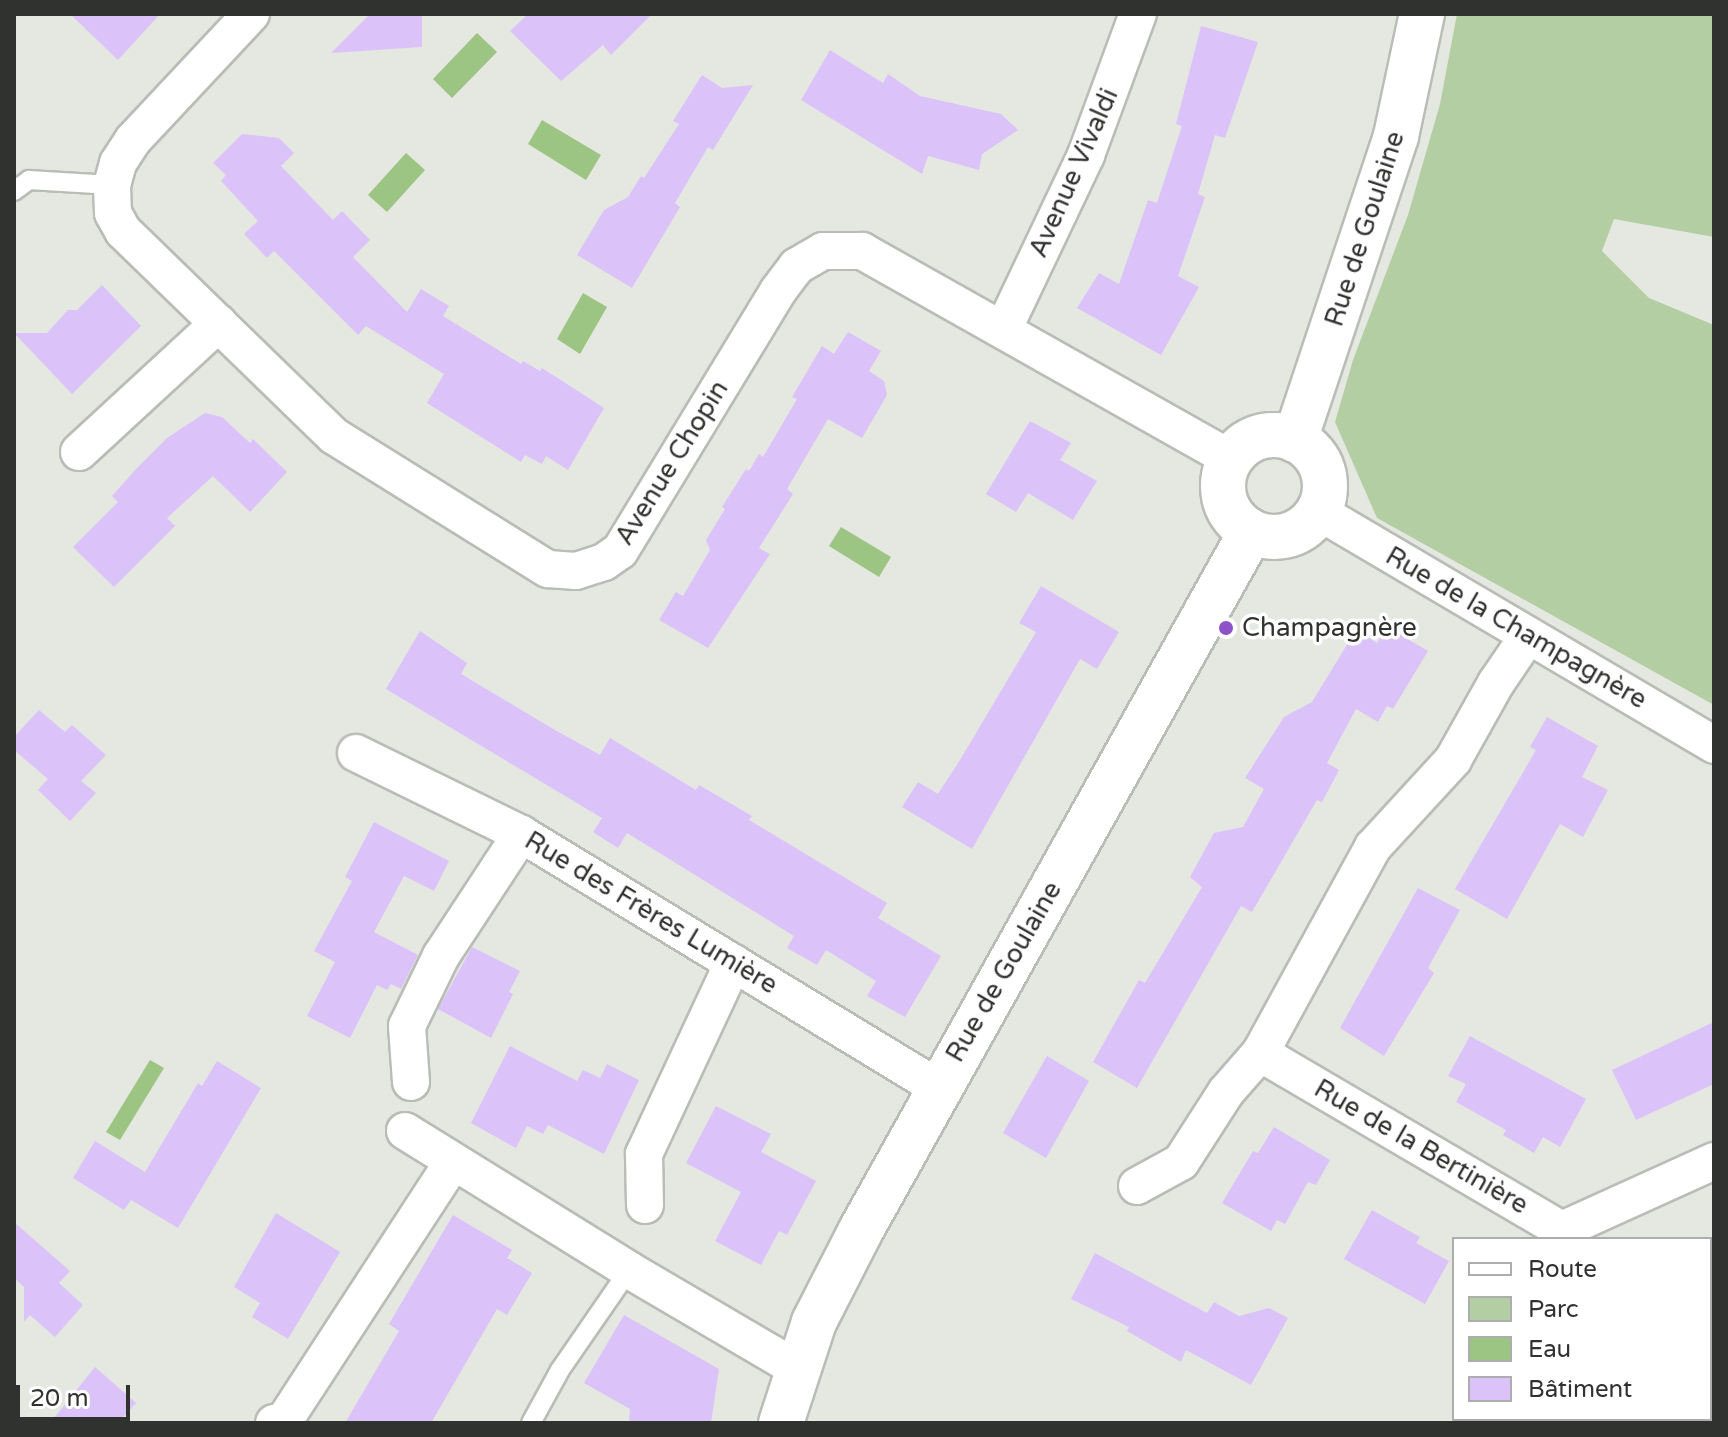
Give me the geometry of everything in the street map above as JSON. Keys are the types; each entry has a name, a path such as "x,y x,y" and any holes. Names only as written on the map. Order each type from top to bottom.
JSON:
{"street":[{"path":"112,185 118,163 133,140 251,14"},
{"name":"Avenue Vivaldi","path":"1003,330 1086,155 1138,14"},
{"name":"Rue de Goulaine","path":"1295,440 1396,136 1422,14"},
{"name":"Avenue Chopin","path":"112,185 113,213 123,231 334,436 548,569 576,571 604,562 620,551 778,291 797,266 823,251 862,251 1231,459"},
{"path":"79,452 219,323"},
{"path":"1281,436 1295,440 1309,449 1322,471 1325,496 1319,512 1296,532 1281,537 1251,532 1238,522 1224,492 1224,475 1231,459 1252,440 1281,436"},
{"name":"Rue de la Champagnère","path":"1319,512 1714,745"},
{"name":"Rue de Goulaine","path":"781,1423 814,1322 939,1088 1251,532"},
{"path":"1137,1186 1181,1162 1226,1092 1260,1053 1373,847 1453,760 1496,683 1528,636"},
{"name":"Rue des Frères Lumière","path":"356,753 521,834 939,1088"},
{"path":"411,1082 407,1026 441,956 521,834"},
{"path":"645,1205 644,1154 733,963"},
{"name":"Rue de la Bertinière","path":"1260,1053 1562,1230 1714,1161"},
{"path":"405,1131 629,1270 798,1369"},
{"path":"274,1423 284,1421 453,1162"}],"lane":[{"path":"14,191 29,180 112,185"},
{"path":"531,1423 560,1370 629,1270"}],"green space":[{"path":"1457,14 1714,14 1714,237 1614,219 1602,251 1649,298 1714,325 1714,705 1377,518 1335,422 1353,360 1408,215 1440,104"}],"water":[{"path":"477,33 497,52 452,98 433,79"},
{"path":"542,120 601,155 586,180 528,144"},
{"path":"406,153 425,170 387,212 368,195"},
{"path":"583,293 607,307 580,354 557,339"},
{"path":"841,527 891,557 879,577 829,546"},
{"path":"150,1060 164,1068 120,1140 106,1132"}],"building":[{"path":"70,14 160,14 118,60"},
{"path":"370,14 422,14 422,47 331,53"},
{"path":"528,14 652,14 611,55 603,45 561,81 510,31"},
{"path":"1201,26 1258,42 1225,138 1215,135 1198,194 1205,197 1178,276 1199,287 1161,355 1077,308 1099,273 1119,284 1148,200 1157,203 1182,126 1176,124"},
{"path":"830,50 883,83 888,74 920,96 1001,114 1018,130 982,154 979,170 928,156 922,174 801,100"},
{"path":"702,75 722,88 753,85 713,150 708,147 675,203 680,207 632,288 577,255 604,210 628,197 641,176 644,178 679,124 673,121"},
{"path":"242,134 279,138 294,153 281,166 333,220 342,211 370,240 353,257 407,312 421,289 449,306 443,316 521,364 523,361 540,371 542,368 604,408 568,470 546,456 542,464 525,455 521,462 427,403 444,374 366,326 358,335 274,251 267,258 244,234 258,221 221,181 226,175 213,163"},
{"path":"102,285 141,326 72,394 14,333 47,333 68,310 77,310"},
{"path":"848,332 881,351 869,371 884,381 887,395 862,438 828,419 787,489 793,494 759,548 770,554 708,648 659,620 676,592 683,596 710,550 706,540 725,509 722,507 746,469 749,471 759,454 763,457 797,399 792,397 822,346 834,354"},
{"path":"205,413 222,417 250,443 253,439 287,472 250,512 213,476 167,518 175,526 114,587 73,547 118,502 112,496 137,468 167,438"},
{"path":"1030,421 1071,443 1060,460 1097,481 1073,520 1028,493 1016,512 986,494"},
{"path":"1041,586 1119,632 1097,669 1080,659 972,849 902,807 918,782 938,794 960,760 1036,632 1019,623"},
{"path":"1387,627 1428,651 1393,709 1387,706 1378,722 1356,709 1327,763 1339,770 1322,802 1317,800 1252,912 1241,906 1137,1088 1093,1062 1139,980 1145,983 1202,887 1190,877 1214,833 1243,827 1264,789 1245,778 1284,717 1312,702 1356,630 1377,643"},
{"path":"420,631 467,663 461,674 555,730 600,755 610,738 696,790 699,785 752,816 749,820 887,903 878,918 941,956 905,1017 867,996 876,981 826,950 817,965 787,948 794,936 627,833 618,848 593,832 602,818 386,689"},
{"path":"39,710 65,732 72,725 106,755 81,781 96,793 70,821 38,790 48,779 14,750 14,737"},
{"path":"1547,717 1598,746 1582,777 1608,790 1583,837 1560,824 1507,919 1455,889 1536,750 1530,747"},
{"path":"374,822 449,861 434,891 404,876 374,932 418,955 401,989 391,984 387,990 377,985 350,1038 307,1016 335,962 314,951 352,881 345,877"},
{"path":"1418,888 1460,910 1428,968 1434,973 1384,1056 1340,1028"},
{"path":"472,947 520,971 509,992 513,994 491,1038 438,1009"},
{"path":"1714,1022 1714,1084 1636,1120 1612,1070"},
{"path":"1470,1036 1586,1099 1560,1147 1543,1137 1534,1153 1503,1135 1506,1130 1456,1102 1466,1084 1448,1076"},
{"path":"510,1046 577,1081 583,1070 600,1078 607,1064 639,1080 604,1154 548,1125 543,1134 527,1126 516,1148 471,1123"},
{"path":"1047,1056 1089,1081 1046,1158 1003,1133"},
{"path":"217,1061 261,1088 178,1228 131,1200 124,1210 73,1178 95,1141 145,1172 198,1083 202,1086"},
{"path":"716,1106 771,1134 761,1152 816,1181 787,1235 779,1231 761,1265 715,1241 741,1192 686,1163"},
{"path":"1274,1127 1330,1160 1316,1185 1308,1182 1285,1224 1277,1220 1271,1231 1222,1203 1253,1151 1258,1153"},
{"path":"1372,1210 1420,1237 1416,1243 1449,1261 1425,1304 1344,1259"},
{"path":"276,1213 340,1252 288,1339 252,1317 260,1303 234,1287"},
{"path":"453,1215 512,1250 507,1258 532,1273 507,1315 497,1309 431,1423 345,1423 399,1331 389,1324"},
{"path":"14,1222 70,1271 59,1283 83,1305 55,1337 30,1315 24,1322 24,1287 14,1278"},
{"path":"1095,1253 1207,1313 1214,1302 1239,1316 1269,1308 1288,1318 1251,1385 1186,1350 1181,1362 1127,1331 1129,1327 1071,1299"},
{"path":"624,1315 719,1369 711,1423 629,1423 630,1409 584,1383"},
{"path":"95,1367 136,1403 118,1423 50,1423"}],"place":[{"name":"Champagnère","path":"1226,628"}]}
